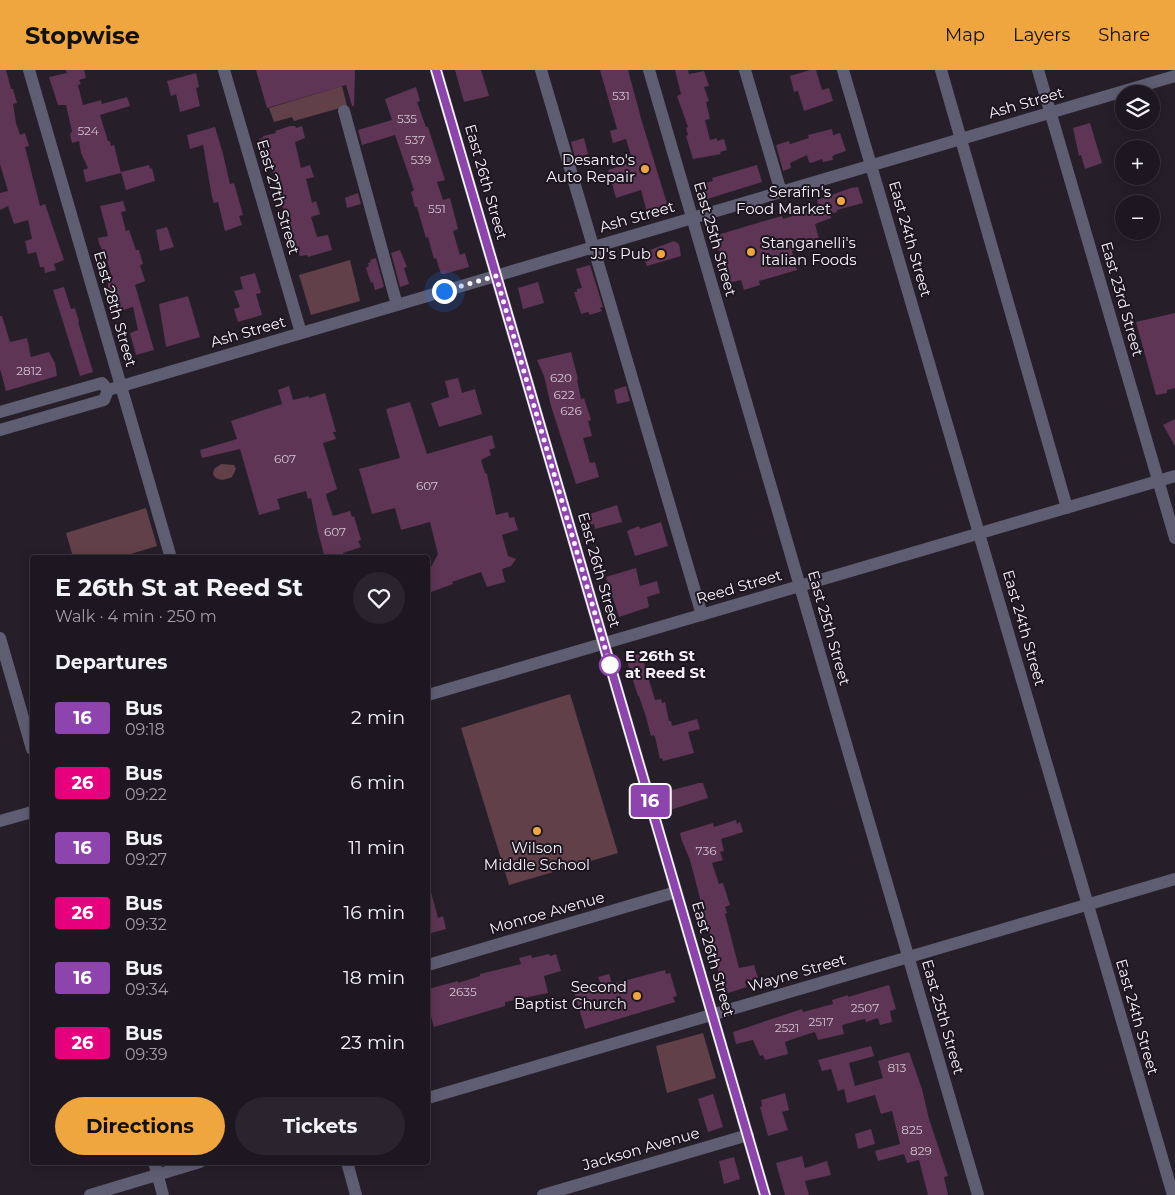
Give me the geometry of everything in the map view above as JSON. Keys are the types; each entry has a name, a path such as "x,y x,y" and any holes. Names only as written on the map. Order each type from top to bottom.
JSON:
{"main road":[{"name":"East 26th Street","path":"436,70 765,1195"}],"street":[{"name":"East 28th Street","path":"29,70 170,555"},
{"name":"East 27th Street","path":"224,70 301,333"},
{"path":"540,70 702,615"},
{"name":"East 25th Street","path":"649,70 978,1195"},
{"path":"745,70 780,192"},
{"name":"East 24th Street","path":"843,70 1173,1195"},
{"path":"941,70 1067,508"},
{"name":"East 23rd Street","path":"1038,70 1175,538"},
{"name":"Ash Street","path":"108,390 1175,76"},
{"path":"344,111 397,305"},
{"name":"Ash Street","path":"0,412 102,383 108,390"},
{"name":"Ash Street","path":"0,430 104,400 108,390"},
{"name":"Reed Street","path":"430,694 1175,476"},
{"path":"0,638 30,742"},
{"path":"0,821 30,813"},
{"name":"Wayne Street","path":"430,1097 1175,879"},
{"name":"Monroe Avenue","path":"430,964 676,892"},
{"name":"Jackson Avenue","path":"543,1195 748,1135"},
{"path":"90,1195 155,1169 181,1165"},
{"path":"348,1165 356,1195"},
{"path":"155,1169 163,1195"}],"shaded area":[{"path":"342,86 347,106 294,121 292,117 274,122 269,108"},
{"path":"350,260 360,301 311,315 299,275"},
{"path":"221,464 234,465 236,469 232,477 221,480 215,477 213,474 214,469"},
{"path":"146,508 157,546 128,555 72,555 66,533"},
{"path":"570,694 618,853 509,885 461,728"},
{"path":"703,1033 716,1078 667,1093 656,1046"}],"building":[{"path":"0,70 6,70 11,89 13,89 17,103 13,104 16,123 20,135 25,133 29,146 25,147 40,206 45,204 64,260 54,264 56,270 45,273 44,267 40,267 36,252 28,254 25,241 32,239 28,220 14,224 8,206 0,210 0,193 8,191 0,164"},
{"path":"66,70 84,70 86,78 79,80 81,84 78,85 83,105 101,100 102,104 127,97 130,106 100,115 108,141 110,141 111,146 114,145 121,173 86,182 83,170 88,168 81,153 79,141 72,143 70,135 72,131 66,105 58,105 49,77 67,73"},
{"path":"256,70 355,70 354,106 352,106 346,85 267,108"},
{"path":"455,70 481,70 489,96 464,102"},
{"path":"600,70 628,70 669,210 648,216 641,190 616,198 608,170 633,162 626,139 613,143 610,131 617,129"},
{"path":"675,70 688,70 689,74 704,71 709,86 704,87 709,101 706,102 710,119 705,120 710,140 724,139 727,150 720,152 721,154 693,159 686,136 688,135 686,128 688,127 677,96 681,94"},
{"path":"816,70 822,90 829,88 833,101 804,111 798,91 794,92 790,76"},
{"path":"196,73 199,87 196,88 200,106 180,112 176,94 171,96 167,81"},
{"path":"416,87 420,101 417,102 426,127 428,127 445,180 437,182 443,200 450,198 458,229 453,231 460,255 465,253 469,267 444,274 441,274 436,258 434,259 428,237 426,238 417,207 415,207 411,192 414,190 395,135 362,145 358,130 392,120 385,99"},
{"path":"1090,123 1102,163 1085,169 1081,155 1079,156 1073,128"},
{"path":"290,126 295,126 296,128 302,126 305,138 295,142 301,168 310,165 314,177 306,179 312,203 316,201 320,214 311,217 317,237 328,235 332,250 308,257 307,255 300,256 294,240 292,241 288,230 291,229 283,209 272,168 270,169 259,139"},
{"path":"215,127 230,184 234,183 243,215 239,216 242,225 225,231 218,202 214,203 212,197 203,145 190,149 187,135"},
{"path":"832,129 833,135 840,133 846,151 834,155 832,157 833,160 823,162 822,159 811,163 807,155 790,163 791,168 783,171 776,145 789,141 790,144 809,138 808,135"},
{"path":"584,138 588,154 575,158 571,142"},
{"path":"149,165 150,169 152,168 155,181 126,190 121,172"},
{"path":"757,165 762,182 704,200 699,185 713,181 712,178"},
{"path":"858,187 863,203 837,210 837,212 830,214 831,218 815,224 820,243 792,251 797,270 759,281 760,285 744,290 741,280 729,283 714,236 782,216 783,219 819,208 817,200"},
{"path":"358,193 361,204 347,208 345,198"},
{"path":"123,201 126,211 121,212 126,231 129,230 136,250 139,250 143,264 140,265 145,281 135,285 154,350 136,355 130,333 138,330 133,307 116,312 108,287 108,279 112,278 105,253 98,238 108,236 100,206"},
{"path":"167,227 174,247 160,251 156,230"},
{"path":"674,241 679,244 681,256 647,266 642,253"},
{"path":"400,250 407,267 404,268 409,284 400,287 391,253"},
{"path":"376,258 384,287 375,290 366,268 369,266 368,263 371,262 370,260"},
{"path":"590,265 603,307 600,308 602,311 590,315 588,312 581,314 574,292 582,288 576,269"},
{"path":"255,273 261,293 256,294 262,315 238,322 234,309 240,307 234,291 243,289 240,277"},
{"path":"538,282 544,303 523,309 518,288"},
{"path":"64,287 71,309 75,308 93,372 80,376 53,290"},
{"path":"188,296 200,337 166,347 159,304"},
{"path":"1175,313 1175,388 1167,390 1167,393 1156,395 1136,322"},
{"path":"0,316 2,316 10,342 27,338 31,357 49,352 55,363 57,376 6,391 0,369"},
{"path":"571,352 581,399 584,398 591,420 588,421 592,436 583,438 590,463 595,462 599,477 576,484 551,406 544,376 537,360"},
{"path":"458,378 462,393 475,389 482,414 439,427 431,403 449,397 445,381"},
{"path":"289,386 293,400 325,393 336,432 333,432 336,439 323,443 337,489 326,494 327,499 333,516 350,511 352,517 354,516 361,540 358,541 361,547 343,553 343,555 324,555 311,498 308,499 306,491 277,499 280,509 259,515 240,449 202,458 200,450 237,439 231,421 282,404 278,390"},
{"path":"626,386 630,401 617,404 614,390"},
{"path":"410,402 427,454 492,435 495,448 489,450 491,455 481,460 487,474 496,515 508,512 509,518 514,517 518,530 502,535 508,556 516,559 511,566 502,569 505,582 487,587 481,572 430,592 430,567 438,554 430,522 401,530 395,508 372,514 359,469 400,458 386,409"},
{"path":"1175,419 1175,446 1163,425"},
{"path":"617,505 622,522 595,529 594,524 590,525 587,515"},
{"path":"661,522 668,546 635,556 627,531 639,526 640,529"},
{"path":"636,568 640,586 657,581 660,593 647,597 649,607 619,617 606,577"},
{"path":"641,653 655,700 661,699 662,703 665,702 672,726 697,719 700,729 688,732 694,753 663,761 662,758 660,759 655,737 654,735 651,736 626,658"},
{"path":"703,783 708,798 670,810 665,792"},
{"path":"736,820 737,824 740,822 743,832 721,839 724,851 720,852 723,860 712,863 719,884 723,883 730,905 725,907 727,913 725,914 739,968 754,965 758,978 745,982 747,987 725,994 710,944 712,944 690,860 680,833 713,823 714,827"},
{"path":"430,892 438,918 443,916 446,929 430,933"},
{"path":"556,954 561,971 544,976 548,993 505,1002 505,1006 434,1027 430,1013 430,988 458,981 458,983 480,976 480,974 521,964 519,958 531,955 532,958"},
{"path":"665,970 666,974 670,973 677,996 673,997 675,1002 585,1029 574,991 601,984 598,977 609,974 612,984"},
{"path":"889,985 896,1009 890,1011 892,1022 880,1025 878,1018 866,1022 865,1019 860,1020 842,1025 844,1034 818,1040 815,1032 785,1042 788,1054 765,1060 763,1055 760,1056 753,1040 736,1044 733,1032 802,1009 803,1012 833,1004 832,1000 848,995 848,997"},
{"path":"871,1046 874,1056 849,1063 855,1086 883,1078 878,1061 909,1052 948,1176 944,1177 948,1195 928,1195 919,1160 907,1163 904,1154 878,1161 875,1151 900,1144 892,1111 881,1114 875,1095 847,1103 844,1089 838,1091 831,1069 822,1071 818,1060"},
{"path":"785,1093 789,1110 782,1112 788,1130 768,1136 760,1107 762,1106 761,1100"},
{"path":"713,1094 723,1127 708,1132 698,1099"},
{"path":"871,1129 875,1144 858,1149 855,1134"},
{"path":"802,1156 805,1168 827,1161 831,1175 805,1181 809,1195 785,1195 776,1163"},
{"path":"734,1157 740,1179 724,1184 719,1161"}],"bus line":[{"name":"16","path":"436,70 765,1195"}],"place":[{"name":"Desanto's Auto Repair","path":"645,169"},
{"name":"Serafin's Food Market","path":"841,201"},
{"name":"Stanganelli's Italian Foods","path":"751,252"},
{"name":"JJ's Pub","path":"661,254"},
{"name":"E 26th St at Reed St","path":"610,665"},
{"name":"Wilson Middle School","path":"537,831"},
{"name":"Second Baptist Church","path":"637,996"}],"route":[{"path":"444,291 496,276 610,665"}]}
